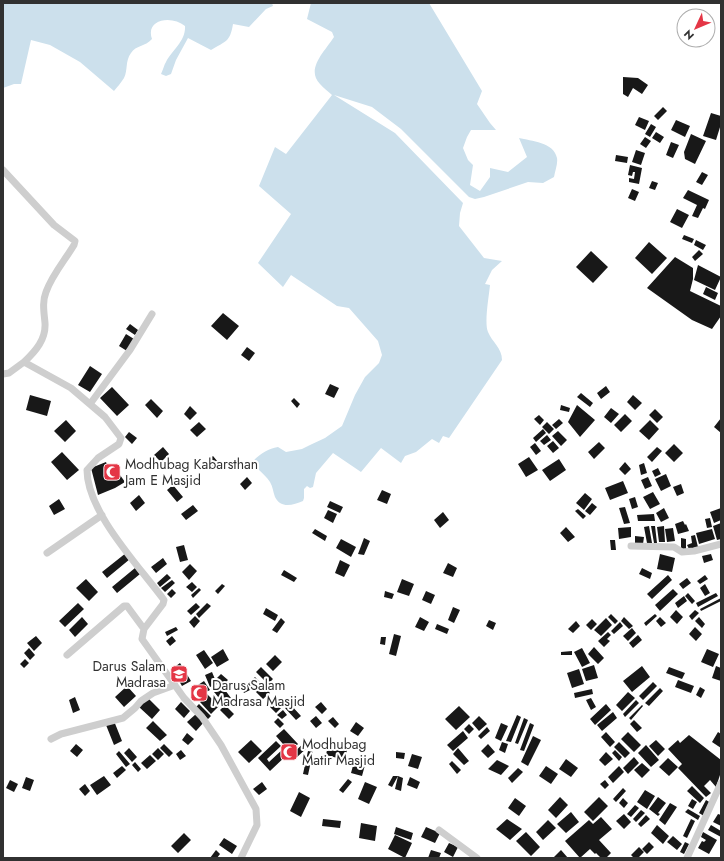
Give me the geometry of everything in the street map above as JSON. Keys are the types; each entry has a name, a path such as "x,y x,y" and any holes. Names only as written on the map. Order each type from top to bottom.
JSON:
{"street":[{"path":"3,170 54,225 75,241 45,293 43,303 45,323 44,334 34,353 9,373 3,374"},
{"path":"90,404 130,350 152,314"},
{"path":"24,362 71,388 105,417 121,438 119,444 98,458 87,470 89,489 102,515 121,544 164,600 164,604 144,629 142,640 184,698 202,717 221,745 256,809 257,825 241,858"},
{"path":"47,553 102,515"},
{"path":"631,546 674,547 682,552 694,551 721,544"},
{"path":"67,655 124,606 127,606 144,629"},
{"path":"51,739 61,734 123,718 141,701 153,693 175,685"},
{"path":"687,858 721,783"},
{"path":"439,830 477,858"}],"water":[{"path":"3,3 272,3 273,6 266,9 249,27 233,24 229,38 224,43 211,50 188,38 176,60 171,74 166,76 161,74 169,58 181,41 185,31 185,26 180,23 167,20 156,23 152,27 152,39 133,50 129,56 124,78 114,91 80,62 50,45 31,40 21,84 14,84 3,88"},
{"path":"311,3 429,3 482,91 477,104 496,130 471,130 467,137 463,148 468,160 473,165 470,185 480,191 490,177 490,168 508,172 527,157 519,138 536,141 547,145 555,153 557,163 554,177 543,183 528,182 475,199 469,197 401,129 372,107 334,95 395,133 463,203 460,213 459,226 484,258 502,261 492,270 485,284 490,285 487,328 490,336 499,349 502,360 449,438 443,436 439,443 432,439 416,452 405,456 401,463 381,448 361,472 333,453 316,473 313,487 310,488 307,486 304,489 303,501 295,504 284,505 275,497 270,482 258,469 259,466 253,461 265,452 278,447 286,452 302,449 325,438 342,426 355,395 365,377 379,363 382,355 378,341 349,308 337,306 291,275 283,287 258,263 291,214 259,186 275,147 286,154 332,95 320,84 316,78 315,72 318,60 334,37 332,32 307,19"}],"building":[{"path":"623,77 638,78 648,85 642,94 633,88 628,97 623,94"},
{"path":"663,107 667,111 658,120 654,116"},
{"path":"711,113 721,116 721,124 716,140 703,136"},
{"path":"639,117 649,121 645,130 635,125"},
{"path":"676,120 690,126 685,137 671,130"},
{"path":"651,124 656,127 650,137 645,134"},
{"path":"656,132 664,137 660,143 652,138"},
{"path":"691,134 706,141 695,164 685,159 684,152"},
{"path":"645,137 651,141 646,148 640,144"},
{"path":"671,142 679,145 673,158 666,155"},
{"path":"636,150 645,153 641,165 632,162"},
{"path":"616,155 628,157 627,163 615,161"},
{"path":"630,165 642,168 639,184 629,182 629,178 634,179 635,172 633,172 632,176 628,175"},
{"path":"702,172 708,175 702,185 696,182"},
{"path":"652,181 658,183 655,190 649,188"},
{"path":"632,189 639,192 635,201 628,198"},
{"path":"688,190 709,200 705,209 703,208 698,218 692,216 697,205 683,198"},
{"path":"677,209 689,215 682,228 670,222"},
{"path":"684,235 694,239 692,243 682,239"},
{"path":"696,240 706,245 703,250 694,245"},
{"path":"649,242 667,258 652,274 635,258"},
{"path":"699,250 703,254 695,261 692,257"},
{"path":"591,251 608,267 593,283 576,267"},
{"path":"675,257 693,268 693,279 690,291 721,306 721,316 712,329 692,320 647,288"},
{"path":"698,265 721,277 715,290 694,280"},
{"path":"706,287 718,293 715,300 703,294"},
{"path":"223,313 239,326 227,340 211,326"},
{"path":"130,324 138,330 135,335 126,329"},
{"path":"126,334 134,339 127,351 119,346"},
{"path":"247,347 255,353 249,361 241,355"},
{"path":"90,366 102,374 90,392 78,385"},
{"path":"330,384 339,388 334,398 325,394"},
{"path":"606,386 610,392 601,399 597,393"},
{"path":"112,387 129,405 117,416 100,398"},
{"path":"581,393 593,403 590,407 577,397"},
{"path":"30,395 51,401 47,416 26,410"},
{"path":"633,395 642,403 635,410 627,402"},
{"path":"294,398 300,404 297,408 291,401"},
{"path":"151,399 163,411 157,418 145,405"},
{"path":"561,405 570,408 569,412 560,410"},
{"path":"577,405 595,420 580,437 568,422"},
{"path":"190,406 197,413 190,420 184,414"},
{"path":"611,408 619,414 611,423 604,417"},
{"path":"655,409 663,417 657,423 649,415"},
{"path":"625,414 632,421 621,432 614,425"},
{"path":"539,415 544,420 540,425 534,419"},
{"path":"721,418 721,433 714,427"},
{"path":"559,419 563,423 556,429 552,425"},
{"path":"66,420 76,431 65,442 54,431"},
{"path":"650,420 659,429 649,440 639,431"},
{"path":"199,422 206,429 197,437 190,430"},
{"path":"547,422 554,429 549,434 542,427"},
{"path":"543,429 546,433 536,442 533,438"},
{"path":"558,431 567,440 561,446 552,436"},
{"path":"129,432 137,438 132,444 125,437"},
{"path":"547,435 551,440 544,445 540,441"},
{"path":"553,441 559,448 553,453 547,446"},
{"path":"599,442 605,448 594,459 588,452"},
{"path":"535,443 541,451 536,455 530,447"},
{"path":"674,444 683,453 674,462 665,453"},
{"path":"163,447 169,454 161,462 154,455"},
{"path":"657,447 662,451 652,462 647,457"},
{"path":"62,452 79,470 67,480 51,462"},
{"path":"213,456 218,462 211,469 206,463"},
{"path":"529,457 538,470 526,477 518,464"},
{"path":"559,459 566,470 550,481 542,470"},
{"path":"106,462 112,478 120,475 125,482 98,495 91,468"},
{"path":"625,462 631,469 625,475 619,469"},
{"path":"644,463 647,473 641,475 639,465"},
{"path":"658,468 661,474 655,477 652,471"},
{"path":"666,474 671,486 661,491 655,479"},
{"path":"247,477 252,483 245,490 240,484"},
{"path":"648,477 652,486 645,489 641,480"},
{"path":"623,481 628,493 610,500 605,488"},
{"path":"681,484 684,493 677,496 673,487"},
{"path":"173,485 183,497 177,502 167,490"},
{"path":"382,490 391,494 387,504 377,500"},
{"path":"653,492 660,504 650,509 643,497"},
{"path":"585,493 592,499 584,510 576,503"},
{"path":"139,495 145,503 136,511 130,503"},
{"path":"635,497 638,507 632,509 629,499"},
{"path":"59,499 65,509 54,515 49,506"},
{"path":"330,501 343,507 340,513 327,507"},
{"path":"592,503 597,507 590,515 585,511"},
{"path":"193,505 198,511 186,520 181,514"},
{"path":"625,507 630,523 624,524 619,508"},
{"path":"664,508 669,518 661,522 656,513"},
{"path":"721,508 721,520 714,523 710,512"},
{"path":"578,509 586,516 583,519 575,511"},
{"path":"328,510 337,514 333,523 324,518"},
{"path":"443,512 449,520 440,528 434,520"},
{"path":"654,514 655,521 638,521 637,515"},
{"path":"710,518 712,527 707,528 705,519"},
{"path":"683,521 689,531 678,534 675,524"},
{"path":"721,523 721,539 717,540 713,526"},
{"path":"649,526 652,543 647,543 644,527"},
{"path":"651,526 655,526 657,543 654,543"},
{"path":"664,526 665,542 659,542 657,527"},
{"path":"566,527 575,537 568,542 560,533"},
{"path":"631,527 631,537 619,539 618,528"},
{"path":"673,528 675,541 667,542 665,529"},
{"path":"315,529 327,536 325,541 312,533"},
{"path":"712,529 715,539 699,544 696,533"},
{"path":"695,535 698,547 689,549 687,545 692,543 691,536"},
{"path":"635,536 644,537 643,544 635,543"},
{"path":"364,538 370,541 364,555 358,554"},
{"path":"681,538 686,539 686,549 681,549"},
{"path":"341,539 356,547 351,557 336,548"},
{"path":"610,540 615,540 616,550 611,550"},
{"path":"184,545 188,560 180,562 176,547"},
{"path":"126,553 130,559 107,578 102,572"},
{"path":"660,554 675,558 672,572 657,569"},
{"path":"711,554 713,560 704,563 702,556"},
{"path":"163,558 167,564 156,573 151,567"},
{"path":"340,560 350,565 344,577 335,573"},
{"path":"448,563 457,568 453,577 443,573"},
{"path":"190,564 197,571 189,580 182,572"},
{"path":"135,568 140,574 117,593 112,587"},
{"path":"642,568 652,573 650,579 639,574"},
{"path":"284,570 297,578 294,582 281,575"},
{"path":"167,574 171,578 160,587 157,583"},
{"path":"668,575 672,580 652,599 647,594"},
{"path":"705,575 708,579 700,584 697,581"},
{"path":"687,578 691,583 683,589 679,584"},
{"path":"86,579 98,592 89,601 76,588"},
{"path":"402,579 414,584 409,596 397,592"},
{"path":"172,580 175,583 165,592 161,588"},
{"path":"192,582 197,587 192,592 186,587"},
{"path":"222,584 225,586 218,594 215,591"},
{"path":"705,584 710,593 705,596 700,588"},
{"path":"199,588 201,590 193,598 191,595"},
{"path":"172,589 176,593 171,598 167,594"},
{"path":"673,589 678,594 660,611 655,605"},
{"path":"385,591 394,594 392,599 384,597"},
{"path":"426,591 435,595 431,604 422,600"},
{"path":"688,593 695,601 692,604 685,596"},
{"path":"716,593 718,596 698,607 696,603"},
{"path":"684,596 687,601 678,608 675,603"},
{"path":"721,598 721,601 701,611 700,609"},
{"path":"78,603 84,609 65,627 59,621"},
{"path":"196,603 200,607 191,615 187,611"},
{"path":"207,603 211,606 199,618 196,614"},
{"path":"453,607 460,610 454,623 448,620"},
{"path":"266,608 278,615 275,621 263,614"},
{"path":"676,610 683,617 677,624 670,617"},
{"path":"695,610 699,613 692,620 689,616"},
{"path":"611,614 618,621 615,624 608,617"},
{"path":"655,614 657,616 646,626 644,623"},
{"path":"195,616 200,621 194,628 189,622"},
{"path":"82,617 88,624 75,637 69,630"},
{"path":"420,617 429,622 424,631 415,627"},
{"path":"624,617 633,626 629,629 621,621"},
{"path":"660,617 666,623 661,627 656,621"},
{"path":"699,617 705,624 702,628 695,621"},
{"path":"281,618 285,622 277,633 272,630"},
{"path":"606,618 612,625 601,636 594,630"},
{"path":"592,619 597,624 591,630 586,625"},
{"path":"489,620 496,623 493,630 486,626"},
{"path":"576,621 580,626 573,633 568,629"},
{"path":"620,622 623,626 614,634 611,631"},
{"path":"437,624 449,629 447,634 435,629"},
{"path":"176,627 178,630 167,636 165,632"},
{"path":"695,627 702,634 696,641 689,634"},
{"path":"632,628 636,633 628,641 623,636"},
{"path":"608,632 611,635 607,639 610,641 604,647 598,641"},
{"path":"394,634 401,636 396,656 389,654"},
{"path":"638,635 642,640 633,648 629,643"},
{"path":"36,636 42,643 34,651 27,643"},
{"path":"172,636 176,641 170,646 166,641"},
{"path":"381,637 386,637 385,645 380,644"},
{"path":"594,647 604,658 598,664 588,654"},
{"path":"29,648 35,655 30,660 24,653"},
{"path":"582,648 590,663 582,667 574,652"},
{"path":"223,649 229,660 217,667 211,657"},
{"path":"707,649 719,654 713,667 701,662"},
{"path":"204,650 213,663 205,669 196,655"},
{"path":"572,651 572,655 561,655 561,652"},
{"path":"275,655 282,662 273,671 266,664"},
{"path":"25,659 29,663 24,668 20,664"},
{"path":"180,663 191,681 182,686 172,669"},
{"path":"594,665 598,678 586,681 582,669"},
{"path":"642,666 650,677 632,692 623,681"},
{"path":"716,666 721,668 721,681 712,678"},
{"path":"261,667 273,679 268,684 256,672"},
{"path":"669,667 685,673 682,679 666,673"},
{"path":"579,669 584,684 572,688 567,673"},
{"path":"212,672 217,684 210,687 205,675"},
{"path":"221,674 228,680 223,685 217,678"},
{"path":"255,677 270,693 263,699 248,684"},
{"path":"678,680 694,686 691,693 675,687"},
{"path":"204,681 210,690 204,693 198,685"},
{"path":"246,682 250,690 244,693 240,685"},
{"path":"653,682 657,686 643,700 639,696"},
{"path":"127,686 136,696 124,707 115,697"},
{"path":"222,686 231,698 224,704 214,692"},
{"path":"700,687 705,690 701,698 696,695"},
{"path":"660,688 663,691 649,706 645,703"},
{"path":"592,689 593,694 575,698 574,693"},
{"path":"628,692 635,698 622,711 616,705"},
{"path":"207,694 219,706 211,714 200,702"},
{"path":"75,697 80,710 73,713 69,700"},
{"path":"148,698 160,710 152,719 139,707"},
{"path":"280,698 286,703 276,713 270,707"},
{"path":"591,698 596,707 591,710 586,700"},
{"path":"636,700 639,703 625,717 623,714"},
{"path":"181,702 190,711 184,718 175,709"},
{"path":"321,702 327,709 322,714 315,707"},
{"path":"199,704 211,716 208,719 196,707"},
{"path":"290,704 301,716 296,720 285,708"},
{"path":"606,704 611,710 595,725 590,719"},
{"path":"225,705 234,714 229,719 220,710"},
{"path":"642,705 643,706 631,720 629,718"},
{"path":"459,706 470,717 456,730 445,719"},
{"path":"283,710 287,715 282,719 277,715"},
{"path":"613,712 617,718 602,731 597,725"},
{"path":"196,714 204,722 196,731 187,722"},
{"path":"517,715 521,717 511,742 506,741"},
{"path":"316,716 322,723 316,728 310,721"},
{"path":"479,716 487,724 479,731 472,723"},
{"path":"333,717 339,724 335,728 328,721"},
{"path":"278,718 284,724 280,728 274,722"},
{"path":"524,718 528,720 518,744 515,743"},
{"path":"634,720 642,728 637,732 630,724"},
{"path":"114,721 122,741 114,745 106,725"},
{"path":"153,721 167,735 160,741 146,728"},
{"path":"356,722 364,728 358,736 350,731"},
{"path":"501,723 508,726 501,741 495,738"},
{"path":"530,723 534,725 524,751 520,750"},
{"path":"469,724 474,729 469,734 464,729"},
{"path":"487,727 490,731 481,739 478,736"},
{"path":"284,729 298,744 290,752 276,736"},
{"path":"463,731 468,738 453,751 447,745"},
{"path":"606,732 615,742 610,747 601,737"},
{"path":"628,732 641,745 634,752 621,739"},
{"path":"718,732 721,734 721,748 712,742"},
{"path":"187,733 194,739 188,745 182,740"},
{"path":"689,735 721,760 721,772 716,787 710,780 704,786 711,793 706,797 678,768 682,764 668,749 678,740 680,743"},
{"path":"533,736 541,740 528,766 521,762"},
{"path":"251,740 262,751 249,763 238,752"},
{"path":"656,740 665,749 658,756 649,746"},
{"path":"276,741 281,746 267,759 269,762 283,749 288,754 270,771 258,758"},
{"path":"305,742 308,747 296,758 292,754"},
{"path":"502,742 508,744 505,753 499,750"},
{"path":"619,742 630,753 625,758 614,747"},
{"path":"76,744 83,750 77,757 70,751"},
{"path":"164,744 173,753 169,757 160,748"},
{"path":"488,744 495,752 488,758 481,751"},
{"path":"328,745 347,750 345,760 326,755"},
{"path":"646,745 659,760 651,767 638,753"},
{"path":"129,748 137,757 132,762 124,753"},
{"path":"158,748 164,754 158,760 152,754"},
{"path":"458,748 469,761 464,765 453,754"},
{"path":"181,750 186,756 180,760 176,754"},
{"path":"615,750 622,757 619,761 612,753"},
{"path":"119,751 130,764 126,767 116,754"},
{"path":"308,751 313,752 308,775 303,774"},
{"path":"396,752 405,753 404,759 396,758"},
{"path":"606,752 613,759 605,766 599,760"},
{"path":"412,754 422,757 418,769 408,766"},
{"path":"150,755 156,761 147,769 141,763"},
{"path":"634,757 639,763 628,774 623,768"},
{"path":"668,758 678,767 669,776 659,767"},
{"path":"566,759 578,768 571,777 559,769"},
{"path":"497,760 509,766 501,775 488,769"},
{"path":"452,761 461,770 457,774 449,764"},
{"path":"135,762 141,769 138,772 132,765"},
{"path":"354,762 365,765 362,776 351,773"},
{"path":"642,763 650,770 642,778 634,770"},
{"path":"122,766 126,770 117,778 113,773"},
{"path":"546,766 558,774 551,784 539,776"},
{"path":"619,766 624,772 613,783 608,777"},
{"path":"518,768 523,772 512,783 508,778"},
{"path":"104,776 111,785 97,795 90,785"},
{"path":"393,776 398,776 392,787 388,785"},
{"path":"398,776 403,778 401,791 395,789"},
{"path":"26,777 34,780 30,791 22,788"},
{"path":"410,777 420,782 417,789 407,785"},
{"path":"348,779 352,782 343,793 339,790"},
{"path":"10,780 18,784 14,792 6,788"},
{"path":"605,780 609,785 605,789 600,784"},
{"path":"262,782 267,789 259,795 253,789"},
{"path":"365,782 377,787 369,804 358,799"},
{"path":"85,784 90,791 85,796 79,789"},
{"path":"692,786 704,798 700,803 687,791"},
{"path":"623,788 626,791 616,802 613,799"},
{"path":"645,790 655,796 647,809 637,802"},
{"path":"299,792 310,798 301,817 290,811"},
{"path":"560,797 568,805 556,818 548,810"},
{"path":"599,797 608,806 593,821 584,812"},
{"path":"658,797 666,803 658,813 660,814 658,816 649,809"},
{"path":"515,798 526,806 519,816 508,808"},
{"path":"623,798 628,803 624,808 619,803"},
{"path":"692,799 697,802 693,809 688,806"},
{"path":"706,800 711,803 704,816 699,813"},
{"path":"670,803 677,807 665,825 659,820"},
{"path":"635,805 639,808 631,817 627,814"},
{"path":"688,809 700,816 698,820 685,812"},
{"path":"641,810 645,813 636,822 633,819"},
{"path":"571,812 579,822 566,833 557,824"},
{"path":"624,814 631,822 624,829 616,821"},
{"path":"718,814 721,815 721,826 713,822"},
{"path":"646,815 650,819 641,827 638,824"},
{"path":"601,817 612,829 599,840 611,853 606,858 601,858 590,849 580,858 565,841 589,820 593,824"},
{"path":"323,819 341,821 340,828 322,826"},
{"path":"507,819 522,829 510,840 496,829"},
{"path":"691,819 695,821 687,838 683,836"},
{"path":"548,820 556,828 543,840 536,832"},
{"path":"361,823 377,826 375,841 359,838"},
{"path":"657,825 669,836 663,844 651,833"},
{"path":"711,825 721,831 721,837 708,830"},
{"path":"396,827 413,833 411,840 394,834"},
{"path":"426,827 440,833 435,843 421,837"},
{"path":"526,832 540,847 531,856 516,841"},
{"path":"703,832 717,840 709,854 698,848 702,841 704,842 706,840 701,837"},
{"path":"184,833 191,840 178,853 171,846"},
{"path":"395,835 412,843 405,858 388,849"},
{"path":"673,836 682,844 677,850 667,842"},
{"path":"224,838 237,846 232,854 219,845"},
{"path":"649,842 654,847 647,854 642,849"},
{"path":"685,842 689,844 684,854 680,852"},
{"path":"449,843 458,847 453,857 444,852"},
{"path":"639,847 644,852 638,858 634,858 631,855"},
{"path":"216,850 220,854 217,858 210,858"},
{"path":"431,850 441,853 439,858 428,858"},
{"path":"561,850 568,858 553,858"}],"place":[{"name":"Modhubag Kabarsthan Jam E Masjid","path":"112,472"},
{"name":"Darus Salam Madrasa","path":"179,674"},
{"name":"Darus Salam Madrasa Masjid","path":"199,693"},
{"name":"Modhubag Matir Masjid","path":"289,752"}]}
